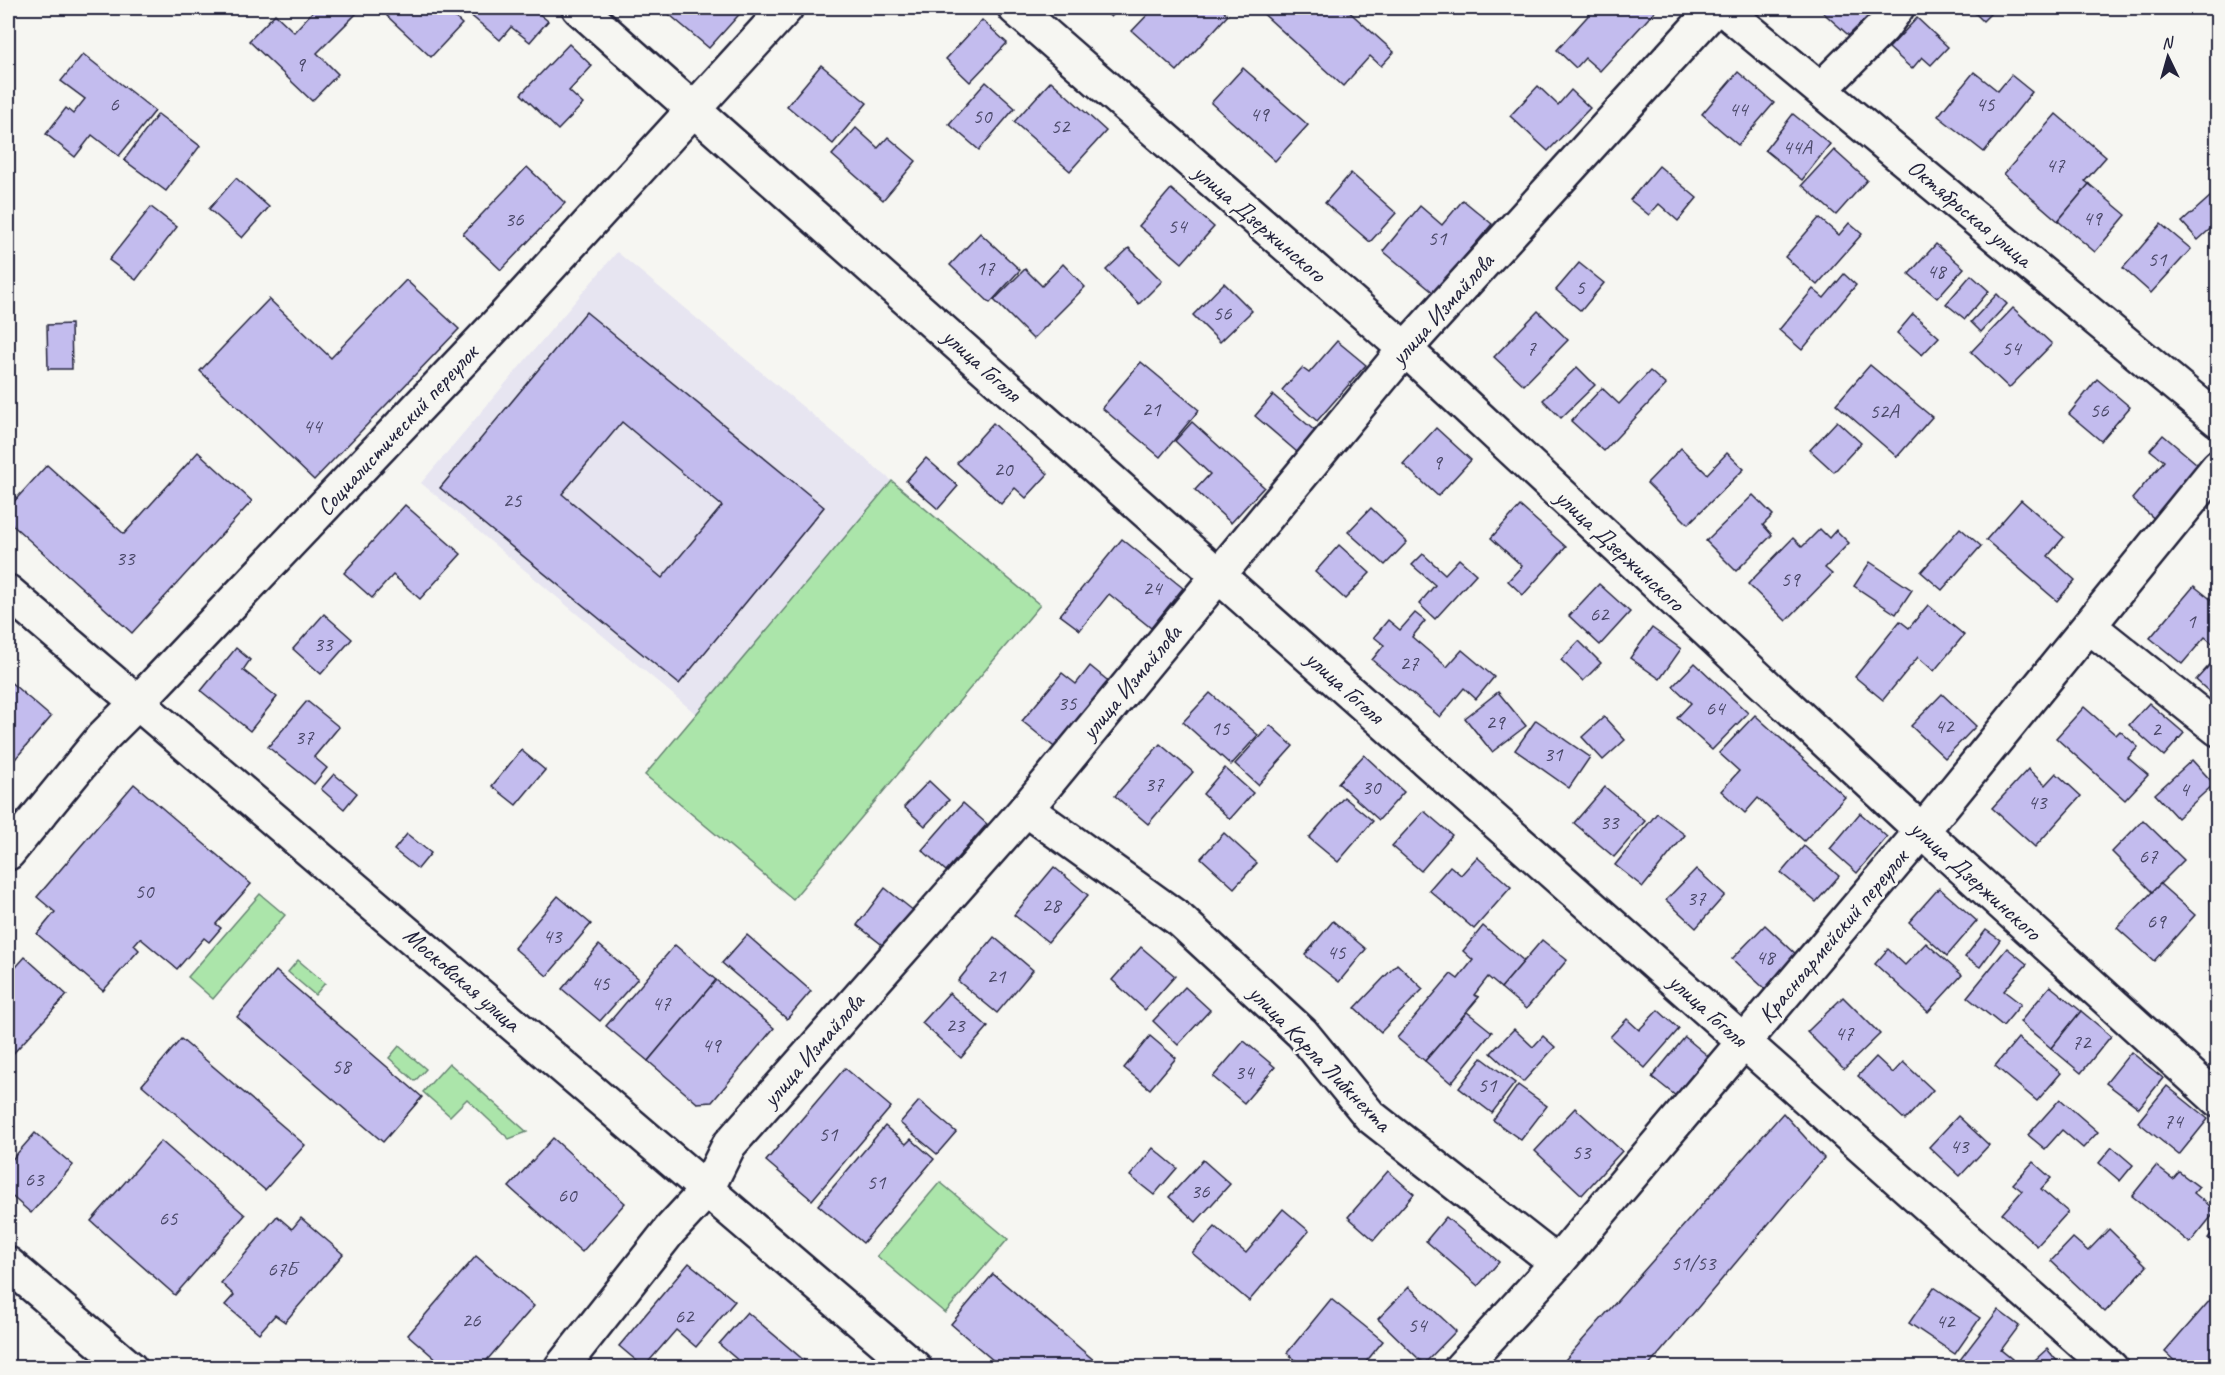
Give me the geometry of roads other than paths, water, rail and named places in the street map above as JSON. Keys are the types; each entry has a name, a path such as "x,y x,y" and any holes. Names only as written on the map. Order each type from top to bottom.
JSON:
{"street":[{"name":"улица Гоголя","path":"579,8 2111,1368"},
{"name":"Социалистический переулок","path":"8,853 102,738 501,320 786,8"},
{"name":"улица Дзержинского","path":"1015,8 1405,350 1922,831 2217,1100"},
{"name":"улица Измайлова","path":"561,1368 670,1230 706,1191 729,1145 1026,809 1405,350 1715,8"},
{"name":"Октябрьская улица","path":"1722,8 2217,420"},
{"path":"1821,89 1883,27 1897,8"},
{"name":"Красноармейский переулок","path":"1461,1368 1557,1263 1922,831 2217,467"},
{"name":"Московская улица","path":"8,592 915,1368"},
{"path":"2089,626 2217,729"},
{"name":"улица Карла Либкнехта","path":"1026,809 1180,920 1302,1033 1370,1116 1557,1263"},
{"path":"8,1263 130,1368"}]}
